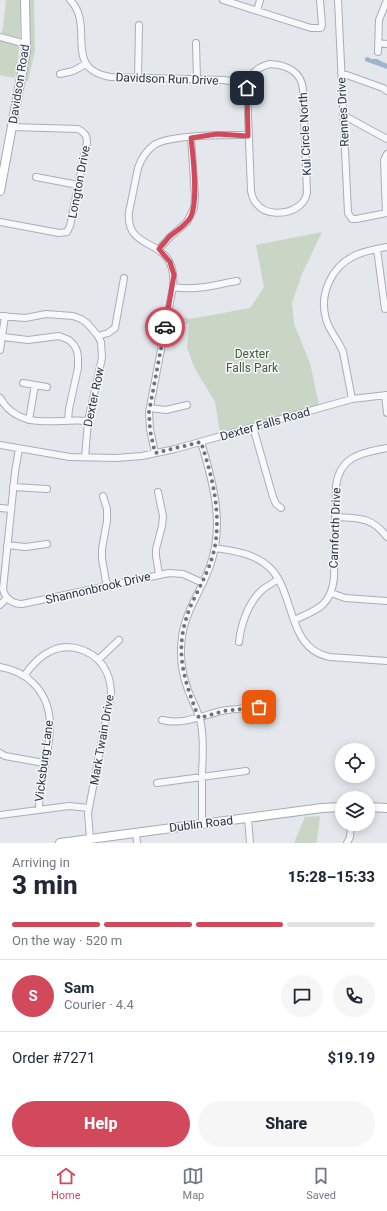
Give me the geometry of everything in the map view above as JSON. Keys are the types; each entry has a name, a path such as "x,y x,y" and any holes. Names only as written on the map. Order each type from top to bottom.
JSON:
{"main road":[{"name":"Davidson Road","path":"0,191 25,61 25,0"},
{"name":"Dublin Road","path":"60,843 335,807"},
{"path":"375,807 387,808"}],"street":[{"path":"60,74 73,71 86,64 82,52 81,18 77,8 70,0"},
{"path":"223,0 311,28 321,28 320,0"},
{"path":"257,11 260,0"},
{"name":"Rennes Drive","path":"338,0 348,213 352,219 387,213"},
{"path":"378,52 380,20 387,0"},
{"path":"138,78 139,25"},
{"path":"0,37 26,44"},
{"path":"378,42 387,44"},
{"path":"196,43 197,80"},
{"name":"Davidson Run Drive","path":"86,64 93,71 105,76 224,80 247,84"},
{"name":"Kul Circle North","path":"247,84 252,74 261,67 270,64 296,72 302,80 308,188 306,198 299,206 291,210 272,213 256,204 251,191 248,136"},
{"path":"341,73 383,88 387,91"},
{"path":"155,453 150,430 150,408 174,275 168,258 159,249 142,241 134,235 130,226 129,219 136,176 140,162 144,155 154,145 162,141 217,134 248,136 247,84"},
{"path":"343,115 387,139"},
{"name":"Longton Drive","path":"0,222 65,233 70,226 87,138 82,131 78,129 12,127"},
{"path":"159,249 186,222 192,214 194,208 195,197 191,138"},
{"path":"387,154 384,160 387,213"},
{"path":"36,177 78,185"},
{"path":"352,399 343,352 326,320 324,306 325,294 332,276 342,264 357,254 387,247"},
{"path":"377,249 383,283 385,309"},
{"path":"0,350 2,337 2,316 25,318 46,314 73,316 81,318 98,336 108,333 115,328 124,278"},
{"path":"173,287 195,289 237,281"},
{"path":"2,337 28,340 59,336 69,340 74,345 77,351 78,368 68,420"},
{"name":"Dexter Row","path":"85,458 88,421 101,367 102,350 98,336"},
{"path":"23,383 47,387"},
{"path":"30,420 35,385"},
{"path":"386,395 387,413"},
{"name":"Dexter Falls Road","path":"0,445 58,456 85,458 128,458 201,442 352,399 386,395"},
{"path":"0,398 4,406 12,413 36,422 68,420 88,421"},
{"path":"150,408 166,410 187,406"},
{"path":"253,427 272,496 280,508"},
{"path":"201,442 214,490 218,518 215,548 211,565 188,614 182,636 181,655 183,672 188,690 199,718 203,734 202,824"},
{"name":"Carnforth Drive","path":"331,593 334,578 337,482 342,468 356,455 387,448"},
{"path":"0,605 7,598 3,592 3,562 7,545 16,460 19,449"},
{"path":"13,487 47,489"},
{"path":"158,492 163,516 156,549 159,574"},
{"path":"103,496 108,521 102,559 107,587"},
{"path":"0,508 11,509"},
{"path":"336,517 368,520 378,527 387,537"},
{"path":"7,545 25,547 47,544"},
{"path":"215,548 246,554 259,560 270,568 278,579 294,620 306,643 312,649 323,655 387,661"},
{"name":"Shannonbrook Drive","path":"7,598 15,603 22,604 169,573 183,574 203,583"},
{"path":"239,642 241,630 253,601 263,589 278,579"},
{"path":"294,620 319,608 331,593 345,598 387,601"},
{"path":"98,660 119,640"},
{"name":"Mark Twain Drive","path":"24,676 31,666 41,657 49,652 68,648 82,650 92,654 107,673 111,694 89,808 88,819 90,839"},
{"name":"Vicksburg Lane","path":"0,667 14,670 35,685 44,697 49,713 49,736 39,790 39,810"},
{"path":"162,720 176,722 199,718 224,711 259,707"},
{"path":"0,753 5,756 44,763"},
{"path":"157,783 246,771"},
{"path":"0,815 69,806 89,808"},
{"path":"248,818 250,843"},
{"path":"347,843 350,837 350,831"},
{"path":"136,833 138,843"}],"green space":[{"path":"6,0 20,0 20,39 15,78 0,75 0,38 3,28"},
{"path":"30,0 34,0 35,51 28,81 25,81 29,42"},
{"name":"Dexter Falls Park","path":"322,232 302,274 292,303 294,324 310,363 319,405 220,433 215,402 195,369 187,348 189,324 168,320 169,315 190,319 250,308 264,287 256,245"},
{"path":"320,816 316,843 294,843 305,817"}],"water":[{"path":"368,57 371,59 377,59 387,64 387,69 365,61 365,58"}],"way so far":[{"path":"165,327 149,412 150,430 155,453 201,442 214,490 218,518 211,565 188,614 182,636 181,655 183,672 199,718 216,712 259,707"}],"route":[{"path":"165,327 174,275 168,258 159,249 190,218 194,208 195,197 191,138 217,134 248,136 247,88"}]}
